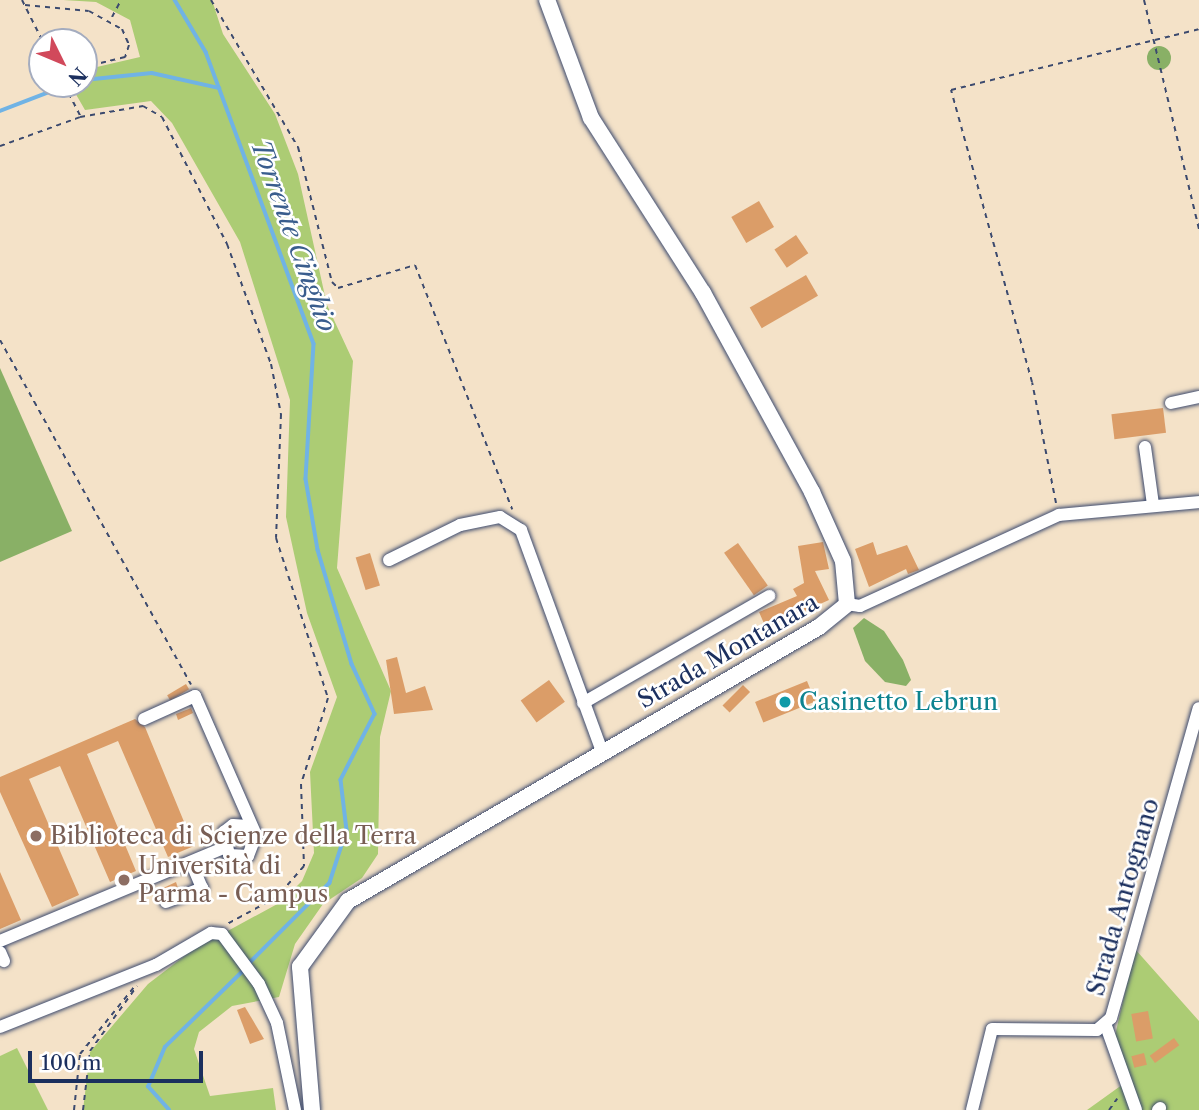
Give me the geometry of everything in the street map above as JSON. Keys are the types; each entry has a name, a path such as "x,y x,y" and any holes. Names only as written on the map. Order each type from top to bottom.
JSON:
{"main road":[{"name":"Strada Montanara","path":"312,1110 298,983 328,919 375,881 819,627 847,604 843,561 817,502 703,293 591,118 547,0"}],"street":[{"path":"1171,403 1199,397"},
{"path":"1145,447 1153,505"},
{"path":"847,604 860,607 1059,515 1199,502"},
{"path":"389,560 460,525 500,517 520,530 602,751"},
{"path":"583,703 769,596"},
{"path":"144,719 195,696 248,825 256,835 252,853 237,858 223,848"},
{"name":"Strada Antognano","path":"972,1110 992,1029 1106,1026 1199,708"},
{"path":"223,848 227,828 248,825"},
{"path":"0,942 223,848"},
{"path":"166,902 202,887 191,862"},
{"path":"0,1027 156,965 211,933 232,942 259,984 277,1023 295,1110"},
{"path":"1106,1026 1125,1090 1136,1110"}],"path":[{"path":"22,0 36,28"},
{"path":"111,18 121,0"},
{"path":"211,0 298,147 332,282 338,288 415,265 520,530"},
{"path":"1144,0 1199,229"},
{"path":"25,5 111,18 129,45 125,57 98,64"},
{"path":"1059,515 1032,382 951,90 1199,29"},
{"path":"71,98 80,117"},
{"path":"0,146 80,117 143,106 162,117 227,244 271,364 281,414 276,538 328,698 301,784 304,866 276,897 211,933"},
{"path":"0,340 189,680"},
{"path":"74,1110 80,1055 139,982 90,1051 83,1110"},
{"path":"1109,1110 1125,1090"}],"green space":[{"path":"63,0 212,0 223,34 275,114 298,174 327,305 353,361 337,568 391,691 380,737 378,854 362,878 323,904 295,944 279,997 232,1006 199,1032 194,1049 210,1096 273,1088 276,1110 83,1110 90,1052 148,984 191,951 281,902 302,881 314,853 310,772 337,697 307,613 286,517 290,400 240,242 172,123 151,101 85,110 78,98 98,98 98,67 140,57 130,20 96,2"},
{"path":"1159,46 1168,49 1171,58 1168,67 1159,70 1150,67 1147,58 1150,49"},
{"path":"0,368 72,531 0,562"},
{"path":"864,618 884,631 903,660 911,680 906,686 885,682 865,661 853,628"},
{"path":"1135,949 1199,1021 1199,1110 1087,1110 1126,1082 1114,1040"},
{"path":"17,1048 48,1110 0,1110 0,1056"}],"building":[{"path":"759,201 774,227 746,243 731,217"},
{"path":"796,235 808,253 787,268 774,250"},
{"path":"806,275 818,296 762,328 750,308"},
{"path":"1163,408 1166,433 1114,439 1111,414"},
{"path":"823,542 829,569 815,571 829,600 766,628 759,612 797,596 793,589 804,583 798,546"},
{"path":"873,542 877,555 907,545 919,570 908,574 906,569 869,587 855,549"},
{"path":"738,543 768,586 754,595 724,553"},
{"path":"370,553 380,586 366,590 356,557"},
{"path":"397,657 406,693 425,686 433,710 394,714 386,660"},
{"path":"549,680 565,702 537,722 521,701"},
{"name":"Casinetto Lebrun","path":"807,681 815,701 763,722 755,702"},
{"path":"186,684 189,689 170,700 167,695"},
{"path":"743,685 750,692 730,713 722,706"},
{"path":"191,708 193,713 178,720 176,714"},
{"path":"135,719 145,727 194,846 168,857 118,741 87,754 136,871 110,882 60,766 29,779 79,895 52,907 0,792 0,777"},
{"path":"0,872 21,920 0,929"},
{"path":"176,882 178,888 161,895 159,890"},
{"path":"245,1007 264,1039 250,1044 237,1010"},
{"path":"1148,1011 1153,1039 1136,1042 1131,1014"},
{"path":"1174,1038 1179,1045 1155,1063 1150,1056"},
{"path":"1144,1053 1147,1065 1134,1068 1131,1056"}],"waterway":[{"name":"Torrente Cinghio","path":"175,0 206,52 314,344 306,479 318,550 352,664 375,714 341,780 347,830 330,883 249,964"},
{"path":"98,79 152,73 219,88"},
{"path":"0,111 34,98"},
{"name":"Torrente Cinghio","path":"169,1110 148,1087 165,1047 244,970"}],"place":[{"name":"Casinetto Lebrun","path":"785,702"},
{"name":"Biblioteca di Scienze della Terra","path":"36,836"},
{"name":"Università di Parma - Campus","path":"124,880"}]}
